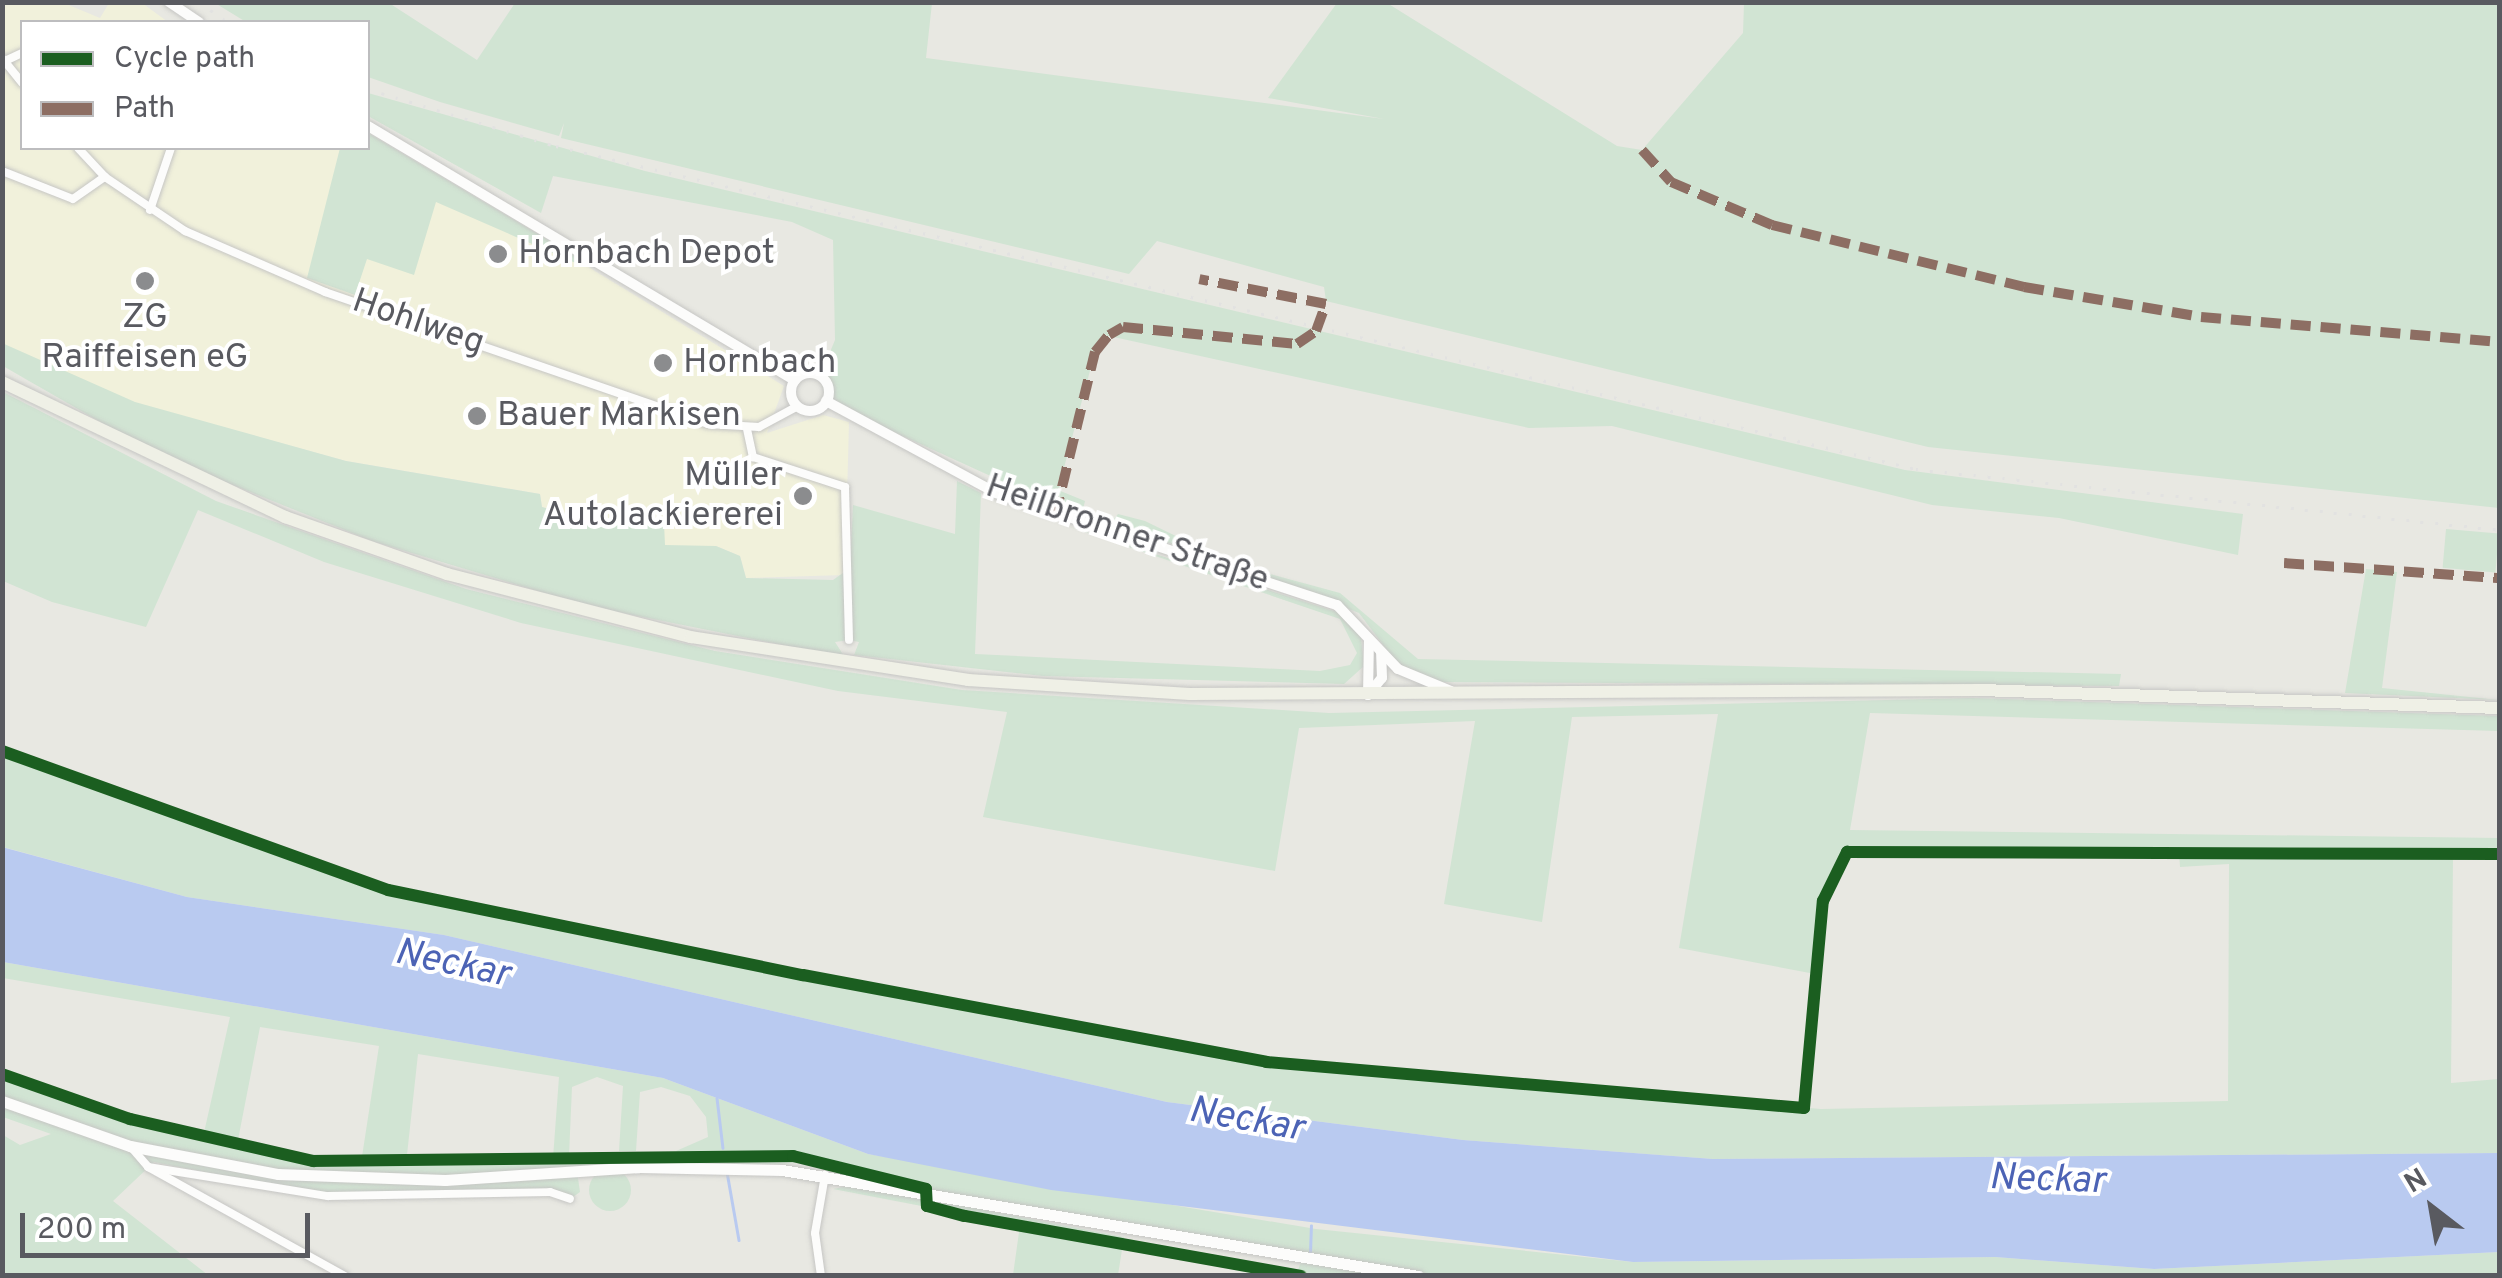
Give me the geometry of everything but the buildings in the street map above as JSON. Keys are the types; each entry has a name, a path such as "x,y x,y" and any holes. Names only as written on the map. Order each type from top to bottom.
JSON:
{"main road":[{"path":"2,382 124,446 337,538 504,591 773,652 908,672 1190,694 1981,690 2500,708"},
{"path":"2,1101 130,1146 363,1180 639,1167 825,1175 1418,1276"}],"street":[{"path":"169,2 195,20"},
{"path":"4,60 20,80"},
{"name":"Heilbronner Straße","path":"370,127 794,381 820,376 826,401 996,493 1336,605 1412,678 1461,694"},
{"name":"Hohlweg","path":"80,150 104,177 150,210 325,292 708,424 747,430"},
{"path":"150,210 170,150"},
{"path":"2,171 73,199 104,177"},
{"path":"794,381 798,406"},
{"path":"826,401 798,406 747,430 754,457 845,487 849,640"},
{"path":"1368,695 1369,638"},
{"path":"1368,695 1382,678 1380,651"},
{"path":"130,1146 148,1166 345,1276"},
{"path":"148,1166 328,1196 550,1192 570,1199"},
{"path":"821,1276 816,1233 825,1175"}],"shaded area":[{"path":"2,3 64,3 100,18 109,3 142,3 165,20 20,20 20,150 363,150 585,265 784,386 767,433 823,415 849,422 845,575 746,578 740,556 716,546 664,546 663,523 574,516 542,507 540,494 346,461 135,403 2,350"},
{"path":"215,3 389,3 477,60 515,3 932,3 926,58 1384,119 1268,98 1337,3 1387,3 1617,146 1642,150 1743,33 1744,3 2499,3 2499,508 1928,447 1326,301 1324,287 1157,241 1129,274 561,138 564,123 559,136 370,78 370,20 243,20"},
{"path":"370,94 645,171 1905,470 2243,514 2238,555 2059,518 1932,505 1612,426 1529,428 1109,336 1095,352 1058,490 1085,501 1082,513 1110,524 1118,514 1145,521 1229,562 1057,508 1057,493 1052,504 826,401 820,376 835,340 833,240 792,222 553,176 541,213 370,117"},
{"path":"370,134 580,259 578,264 436,202 414,275 367,259 355,295 307,278 339,150 370,150"},
{"path":"2,343 135,402 346,461 540,494 542,507 574,516 664,523 665,545 716,546 740,556 746,578 833,580 850,568 853,505 955,534 957,481 981,493 975,654 1320,671 1350,665 1357,653 1340,619 1064,525 1340,613 1361,638 1364,666 1344,684 1043,676 854,655 859,642 849,640 835,642 844,656 828,654 588,606 372,541 156,454 3,366"},
{"path":"3,392 216,501 466,589 715,651 962,690 1329,713 1973,698 2499,716 2499,731 1870,713 1850,830 2499,838 2499,854 2453,856 2451,1083 2499,1079 2499,1153 1713,1159 1463,1140 1167,1102 444,935 187,897 3,847 2,751 388,890 1266,1062 1821,1109 2228,1101 2229,864 2180,867 2179,852 1853,851 1829,882 1815,974 1679,948 1718,714 1572,717 1542,922 1444,904 1475,721 1299,728 1275,871 983,817 1007,712 838,691 521,623 324,562 198,510 146,627 52,602 3,581"},
{"path":"2446,529 2499,534 2495,572 2443,568"},
{"path":"1240,566 1340,593 1418,659 2121,674 2119,686 1438,682 1399,666 1359,613"},
{"path":"2366,569 2397,572 2382,688 2499,700 2345,693"},
{"path":"3,962 663,1078 868,1154 1316,1229 1633,1262 1995,1257 2154,1269 2499,1252 2499,1275 1296,1275 1303,1257 934,1192 794,1154 676,1151 708,1137 706,1117 690,1096 661,1087 640,1092 636,1151 619,1151 623,1086 597,1077 572,1087 569,1156 553,1158 559,1077 418,1054 406,1164 713,1153 798,1163 577,1171 580,1192 570,1199 549,1192 328,1196 154,1162 113,1201 208,1275 3,1275 3,1135 20,1145 51,1134 3,1117 3,1074 203,1137 230,1017 3,978","holes":["260,1027 379,1046 361,1163 237,1145"]},
{"path":"610,1169 625,1175 631,1190 625,1205 610,1211 595,1205 589,1190 595,1175"},
{"path":"854,1185 1124,1237 1118,1275 1013,1275 1020,1225 833,1189"}],"water":[{"name":"Neckar","path":"2,847 187,897 444,935 1167,1102 1463,1140 1713,1159 2499,1153 2499,1252 2154,1269 1995,1257 1633,1262 1051,1190 868,1154 663,1078 3,962"}],"waterway":[{"path":"717,1098 723,1148"},
{"path":"727,1172 739,1240"},
{"path":"1310,1253 1311,1226"}],"railway":[{"path":"199,2 225,20"},
{"path":"370,90 556,146 1916,469 2500,530"}],"marked path":[{"path":"1642,150 1671,182 1772,225 2024,287 2201,317 2500,342"},
{"path":"1055,516 1095,352 1109,335 1123,327 1297,344 1316,331 1326,304 1199,279"},
{"path":"2284,563 2500,578"}],"cycle path":[{"path":"2,751 388,890 803,975 1266,1062 1804,1108 1823,901 1847,852 2500,854"},
{"path":"2,1074 130,1119 313,1161 793,1156 926,1189 927,1206 965,1216 1301,1276"}],"place":[{"name":"Hornbach Depot","path":"498,254"},
{"name":"ZG Raiffeisen eG","path":"145,281"},
{"name":"Hornbach","path":"663,363"},
{"name":"Bauer Markisen","path":"477,416"},
{"name":"Müller Autolackiererei","path":"803,496"}]}
